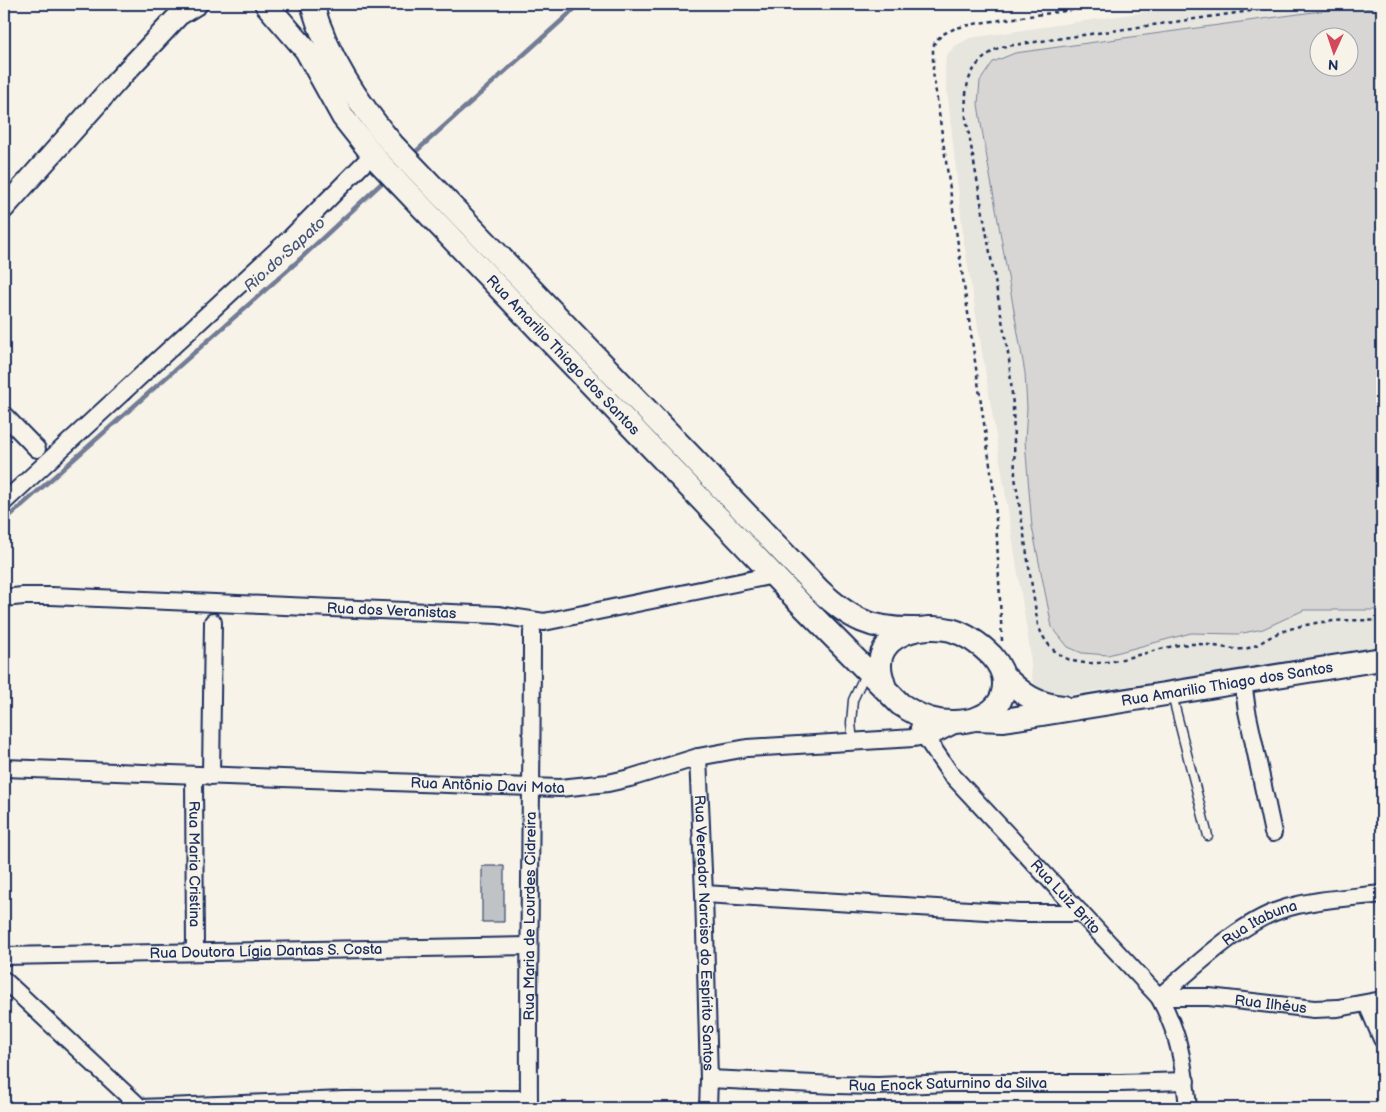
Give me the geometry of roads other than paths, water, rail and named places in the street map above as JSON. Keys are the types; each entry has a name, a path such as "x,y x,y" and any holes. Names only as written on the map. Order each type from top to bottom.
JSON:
{"main road":[{"name":"Rua Amarilio Thiago dos Santos","path":"266,4 306,50 343,117 412,179 819,590 846,614 862,622 897,630 916,629"},
{"name":"Rua Amarilio Thiago dos Santos","path":"312,4 324,39 352,90 372,120 381,153"},
{"name":"Rua Amarilio Thiago dos Santos","path":"412,179 774,575 893,696"},
{"path":"866,670 868,654 884,628"},
{"path":"934,628 949,630 973,639 984,647 1004,676 1003,694 998,703 984,716 968,721 931,720 909,710 893,696 880,665 882,655 893,640 916,629 934,628"},
{"name":"Rua Amarilio Thiago dos Santos","path":"968,721 1004,720 1243,681 1382,663"},
{"name":"Rua Amarilio Thiago dos Santos","path":"1004,676 1028,697 1053,706 1071,708"}],"street":[{"path":"4,208 118,80 178,15 190,6"},
{"path":"4,502 381,153"},
{"path":"4,415 37,449"},
{"name":"Rua dos Veranistas","path":"4,598 50,596 498,615 544,622 774,575"},
{"name":"Rua Maria Cristina","path":"195,952 203,775 213,622"},
{"name":"Rua Maria de Lourdes Cidreira","path":"529,1103 532,632"},
{"path":"1243,681 1247,711 1273,833"},
{"name":"Rua Luiz Brito","path":"893,696 925,736 950,773 1159,997 1177,1034 1186,1081 1188,1108"},
{"name":"Rua Antônio Davi Mota","path":"4,768 560,788 608,783 720,752 747,748 925,736 936,734 968,721"},
{"name":"Rua Vereador Narciso do Espírito Santos","path":"698,757 704,894 709,1079 708,1108"},
{"path":"704,894 1019,913 1081,913"},
{"name":"Rua Itabuna","path":"1159,997 1243,928 1262,917 1305,904 1382,894"},
{"name":"Rua Doutora Lígia Dantas S. Costa","path":"4,956 529,946"},
{"path":"4,980 140,1108 344,1100 529,1103"},
{"name":"Rua Ilhéus","path":"1159,997 1209,997 1314,1008 1338,1008 1375,1002"},
{"path":"1375,1002 1382,1039"},
{"name":"Rua Enock Saturnino da Silva","path":"709,1079 836,1086 1186,1081"}],"lane":[{"path":"853,742 851,722 853,700 866,670"},
{"path":"1172,693 1208,836"}],"waterway":[{"name":"Rio do Sapato","path":"412,155 580,4"},
{"name":"Rio do Sapato","path":"4,521 298,261 386,179"}]}
